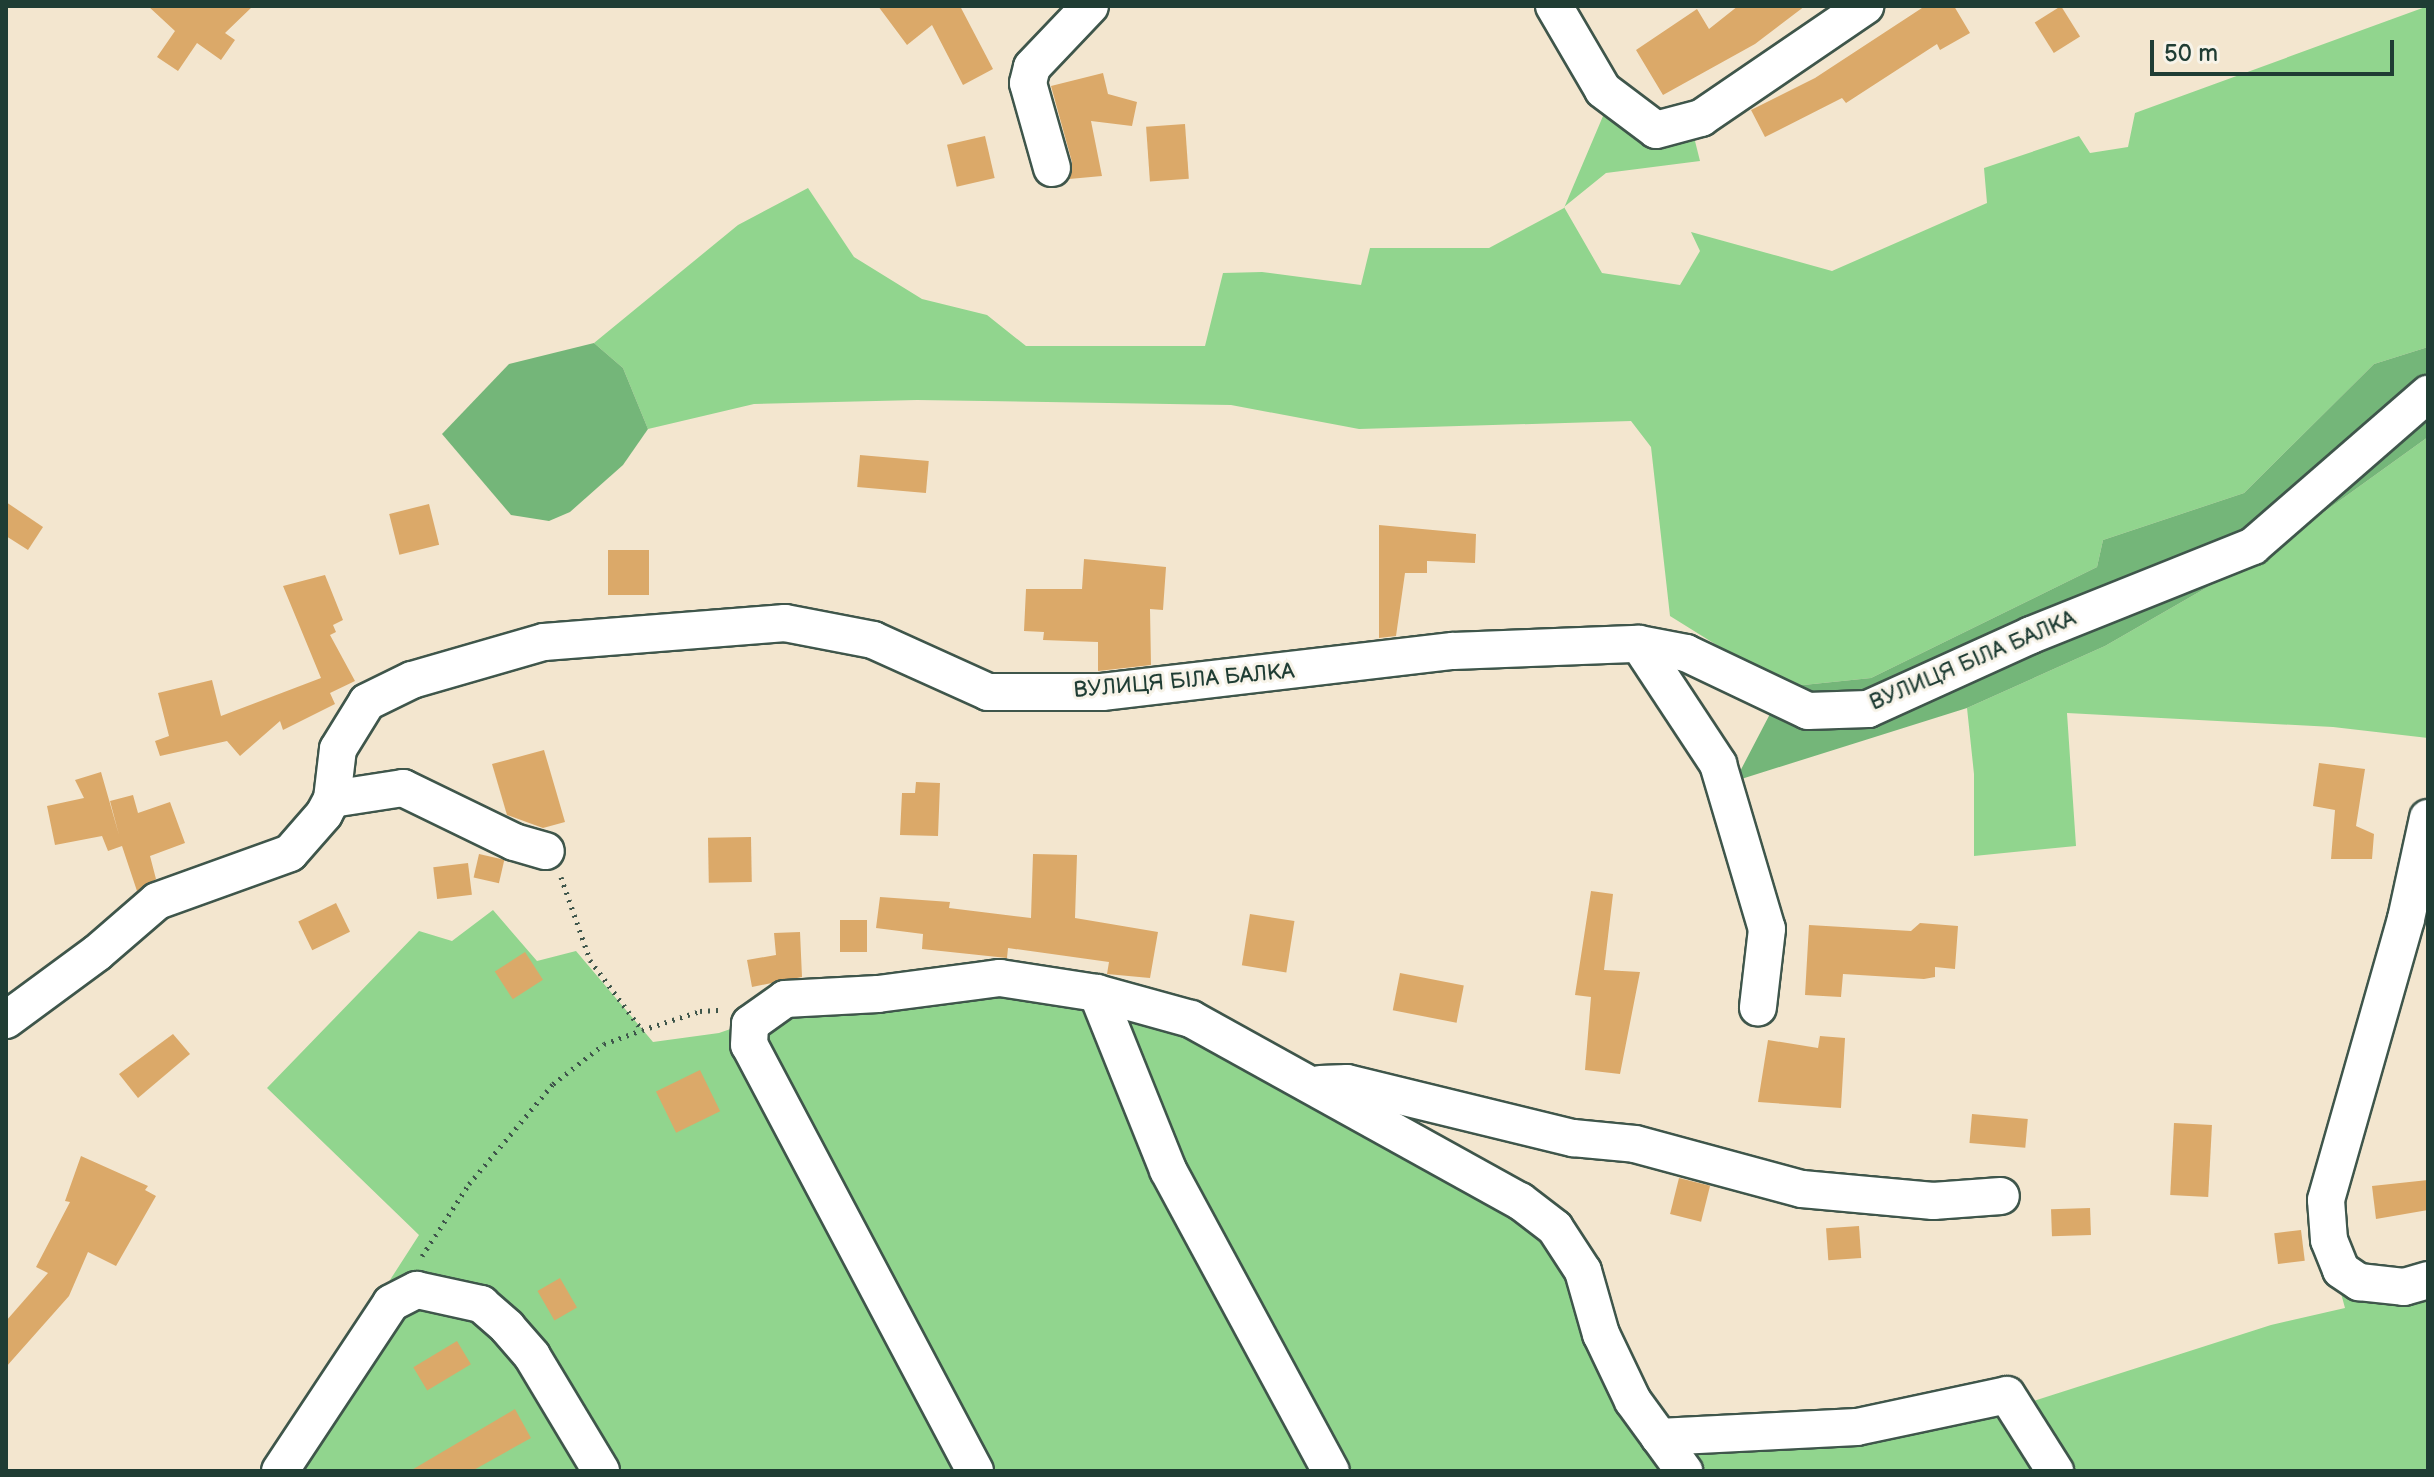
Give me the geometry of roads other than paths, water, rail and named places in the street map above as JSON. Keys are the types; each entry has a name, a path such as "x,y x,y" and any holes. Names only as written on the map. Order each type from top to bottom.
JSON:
{"street":[{"path":"1052,168 1028,83 1032,67 1090,6"},
{"path":"1554,6 1603,90 1656,130 1701,118 1865,6"},
{"name":"ВУЛИЦЯ БІЛА БАЛКА","path":"6,1020 97,953 157,901 290,853 315,829 332,799 338,749 367,702 412,680 544,642 599,635 785,623 873,640 988,692 1102,692 1453,651 1639,644 1686,653 1808,711 1868,709 2031,635 2253,546 2428,394"},
{"path":"1639,644 1697,725 1718,764 1767,929 1758,1007"},
{"path":"332,799 403,788 514,842 546,851"},
{"path":"2428,818 2406,919 2326,1200 2329,1240 2341,1270 2359,1282 2404,1287 2428,1280"},
{"path":"975,1471 749,1045 750,1024 763,1010 785,999 878,994 1000,978 1097,993 1191,1019 1520,1201 1555,1228 1583,1271 1601,1334 1633,1401 1684,1471"},
{"path":"1097,993 1168,1170 1331,1471"},
{"path":"1310,1084 1347,1083 1573,1138 1635,1144 1802,1189 1933,1201 2001,1196"},
{"path":"282,1470 391,1303 417,1290 481,1304 532,1356 601,1471"},
{"path":"1659,1437 1857,1427 2007,1395 2055,1471"}]}
